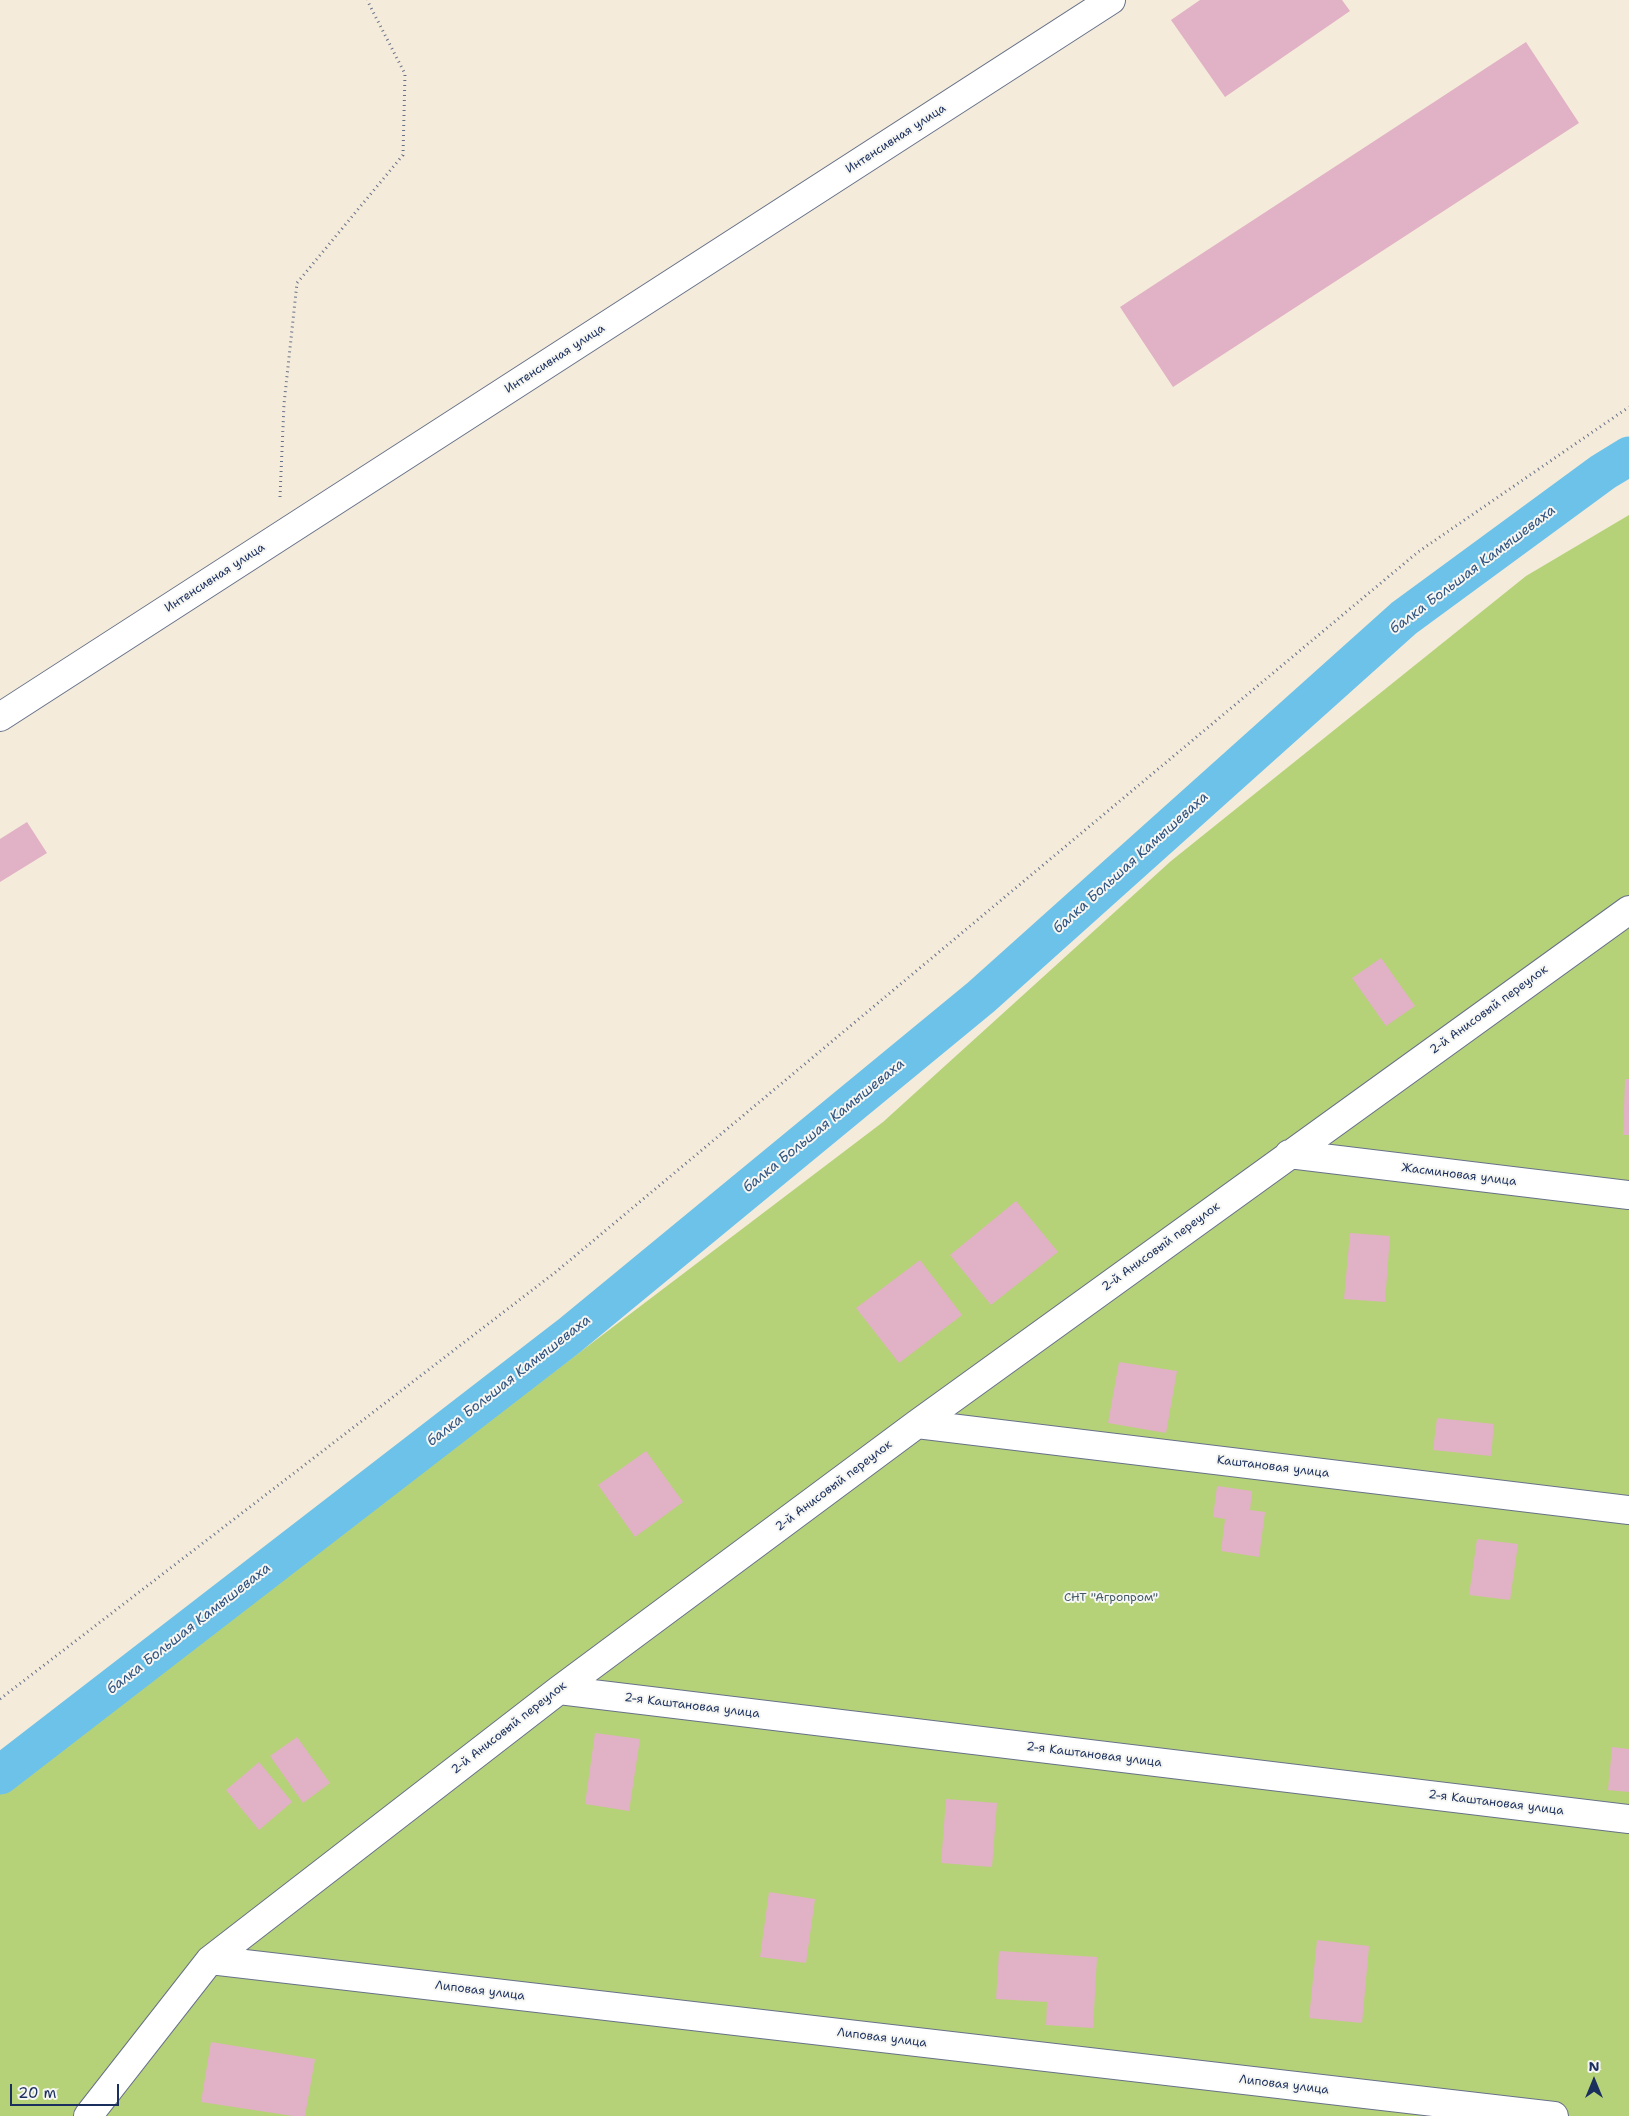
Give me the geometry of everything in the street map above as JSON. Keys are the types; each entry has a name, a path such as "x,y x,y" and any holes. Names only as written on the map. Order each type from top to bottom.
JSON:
{"lane":[{"name":"Интенсивная улица","path":"0,718 1111,0"},
{"name":"2-й Анисовый переулок","path":"88,2116 210,1960 558,1690 917,1424 1629,910"},
{"name":"Жасминовая улица","path":"1289,1154 1629,1195"},
{"name":"Каштановая улица","path":"917,1424 1629,1510"},
{"name":"2-я Каштановая улица","path":"558,1690 1629,1819"},
{"name":"Липовая улица","path":"210,1960 1554,2116"}],"path":[{"path":"278,538 284,404 297,283 403,156 405,74 367,0"},
{"path":"0,1699 557,1271 1418,552 1629,407"}],"green space":[{"name":"СНТ \"Агропром\"","path":"1629,515 1629,2116 0,2116 0,1770 360,1519 883,1122 1171,861 1526,576"}],"building":[{"path":"1200,0 1342,0 1350,11 1225,97 1171,20"},
{"path":"1526,42 1579,123 1173,387 1120,307"},
{"path":"27,822 47,853 0,882 0,839"},
{"path":"1381,958 1415,1006 1386,1026 1352,978"},
{"path":"1625,1079 1629,1079 1629,1135 1623,1135"},
{"path":"1016,1201 1058,1252 991,1305 950,1255"},
{"path":"1350,1233 1390,1236 1385,1302 1344,1299"},
{"path":"920,1260 962,1315 899,1363 856,1308"},
{"path":"1119,1362 1177,1371 1166,1433 1108,1423"},
{"path":"1437,1418 1494,1424 1491,1456 1433,1450"},
{"path":"646,1451 683,1502 635,1537 598,1485"},
{"path":"1217,1486 1252,1491 1250,1510 1265,1512 1259,1557 1221,1551 1225,1519 1213,1517"},
{"path":"1477,1539 1518,1544 1510,1600 1469,1595"},
{"path":"595,1733 640,1739 629,1811 585,1804"},
{"path":"297,1737 330,1783 303,1803 270,1756"},
{"path":"1612,1747 1629,1749 1629,1792 1608,1790"},
{"path":"259,1762 292,1802 259,1830 226,1790"},
{"path":"946,1799 997,1803 992,1867 941,1863"},
{"path":"769,1892 815,1899 806,1963 760,1957"},
{"path":"1317,1940 1369,1946 1362,2023 1309,2018"},
{"path":"999,1951 1097,1957 1093,2028 1046,2025 1047,2002 996,1999"},
{"path":"211,2042 315,2059 305,2116 293,2116 201,2102"}],"waterway":[{"name":"балка Большая Камышеваха","path":"0,1775 569,1336 981,997 1404,618 1603,472 1629,456"}]}
